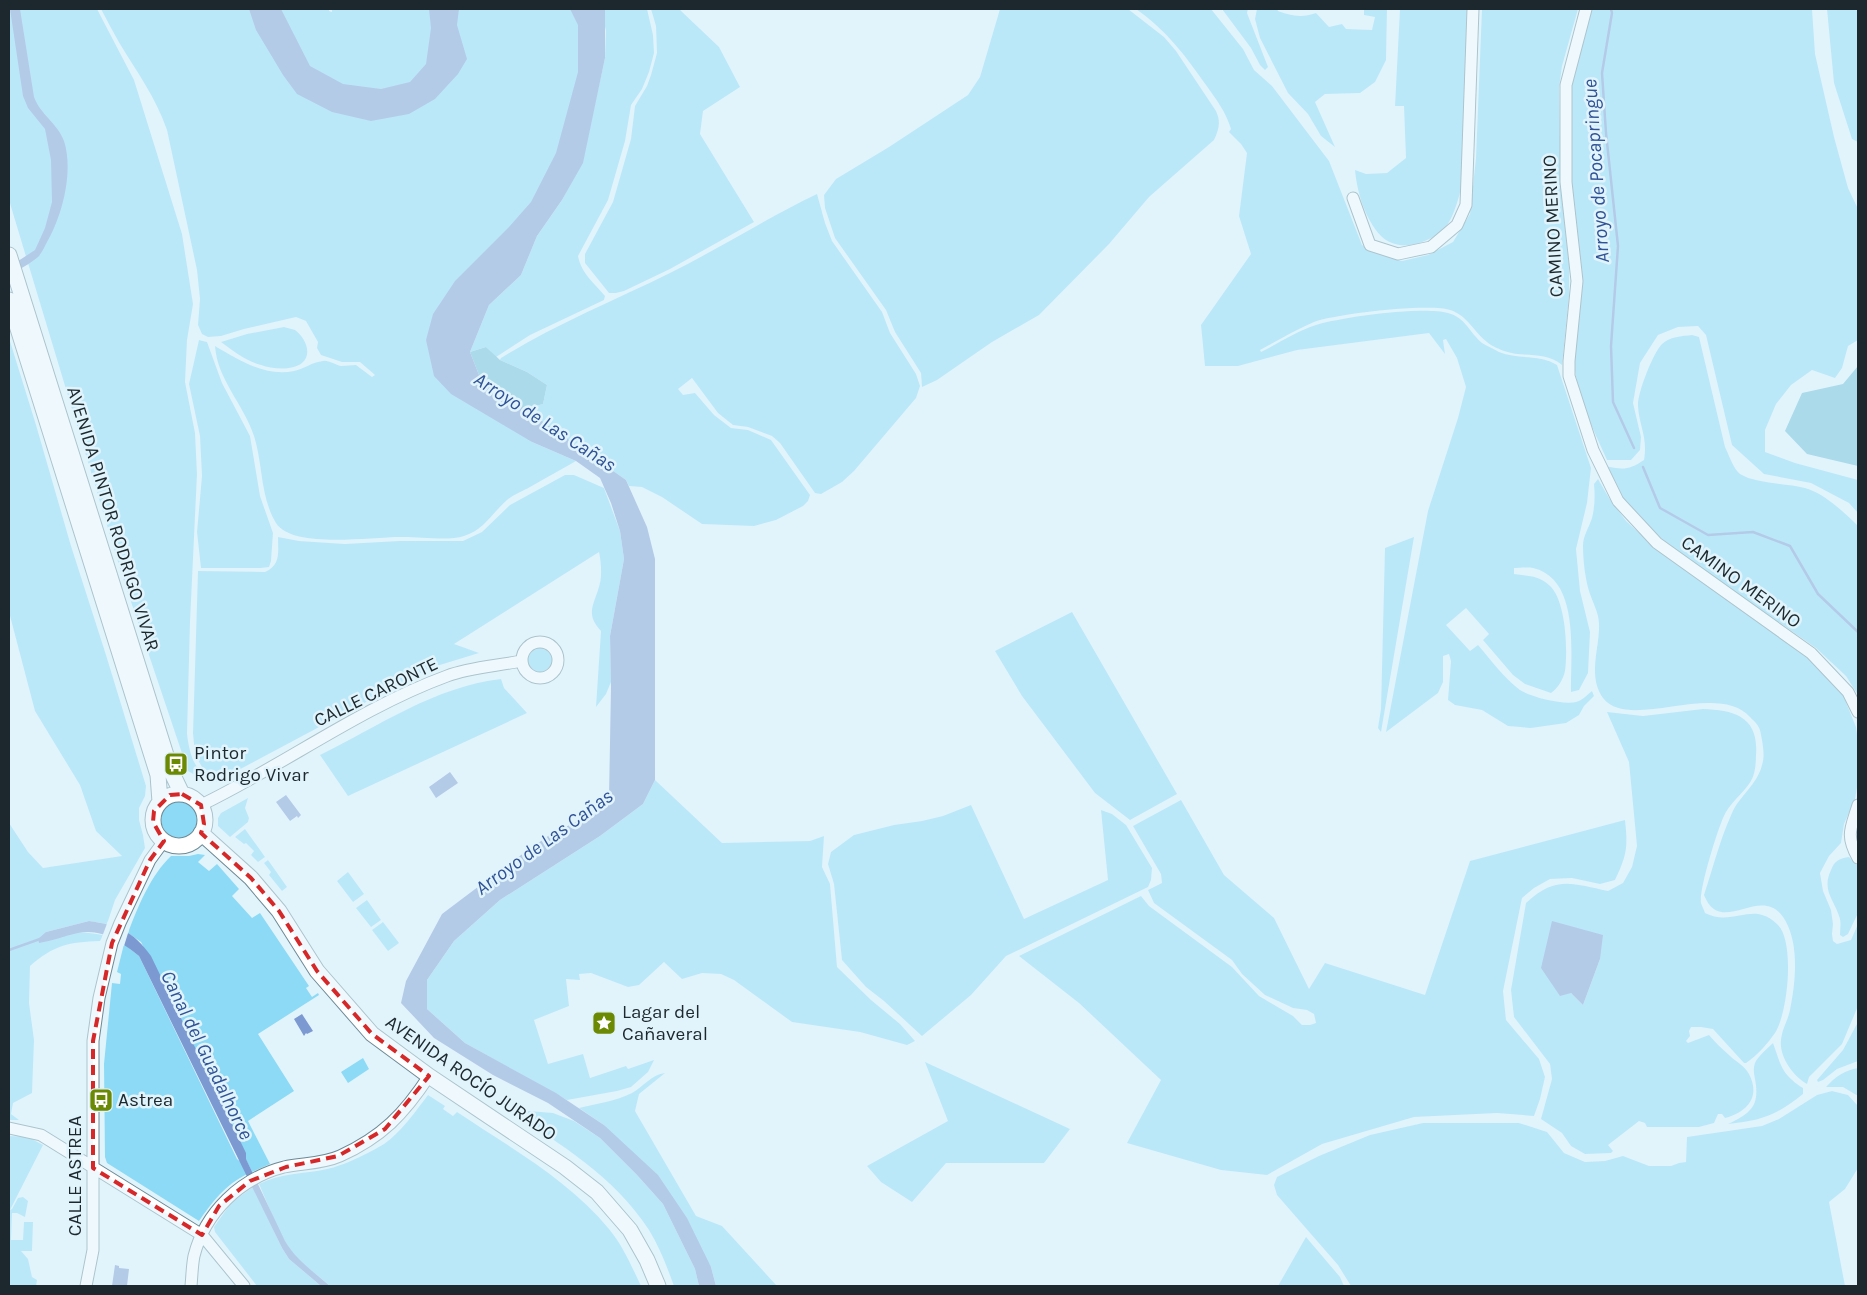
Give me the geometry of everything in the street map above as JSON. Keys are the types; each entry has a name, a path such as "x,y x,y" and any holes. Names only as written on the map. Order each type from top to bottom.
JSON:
{"main road":[{"name":"AVENIDA PINTOR RODRIGO VIVAR","path":"9,254 171,771 182,794"},
{"name":"AVENIDA PINTOR RODRIGO VIVAR","path":"9,300 158,775 160,802"},
{"path":"182,794 189,796 201,805 204,814 204,824 201,833 188,844 180,845 164,841 156,833 153,822 154,811 160,802 170,795 182,794"},
{"name":"AVENIDA ROCÍO JURADO","path":"201,833 252,878 279,911 317,971 372,1034 429,1076 565,1167 597,1192 630,1230 647,1260 658,1286"}],"street":[{"path":"1353,198 1370,246 1398,254 1431,247 1457,225 1466,205 1473,9"},
{"name":"CAMINO MERINO","path":"1586,9 1566,85 1566,182 1577,281 1569,376 1593,450 1618,500 1657,544 1811,653 1848,692 1858,712"},
{"name":"CALLE CARONTE","path":"201,805 337,729 410,691 449,675 521,661"},
{"path":"1858,805 1850,833 1851,844 1858,858"},
{"name":"CALLE ASTREA","path":"86,1286 93,1250 93,1041 99,998 112,944 120,923 150,860 164,841"},
{"path":"191,1286 194,1256 202,1234 219,1206 227,1198 260,1176 286,1167 332,1158 356,1147 385,1129 403,1112 429,1076"},
{"path":"9,1128 41,1135 202,1234 244,1286"}],"highlighted area":[{"path":"182,794 201,805 204,824 201,833 251,878 279,911 317,971 372,1034 429,1076 385,1129 338,1156 286,1167 250,1181 219,1206 202,1235 93,1168 93,1041 112,943 150,860 164,841 153,822 154,811 170,795"}],"shaded area":[{"path":"9,9 97,9 134,80 182,234 193,304 187,340 185,382 195,433 197,474 187,734 193,760 210,781 207,782 188,771 122,575 9,200"},
{"path":"101,9 329,9 332,12 332,9 647,9 653,35 654,53 649,72 642,89 631,105 625,141 608,200 578,256 585,273 605,296 604,300 530,335 496,357 486,347 470,352 489,305 521,275 537,236 562,200 582,163 605,58 606,27 567,172 426,340 532,442 576,461 509,498 477,530 464,536 443,539 404,537 316,539 285,531 276,523 264,491 254,436 221,370 215,346 253,366 273,372 294,371 325,361 341,366 356,365 372,377 375,375 360,362 342,362 321,355 317,348 318,342 306,321 296,317 221,336 208,337 202,334 198,325 200,299 197,270 167,130 152,96"},
{"path":"651,9 679,9 719,47 740,87 703,111 700,134 754,222 670,269 624,291 609,293 585,263 585,254 613,202 631,139 635,106 647,86 657,53 656,26"},
{"path":"1000,9 1128,9 1164,37 1176,51 1216,111 1219,122 1218,129 1214,140 1149,197 1109,244 1039,315 992,342 937,380 922,387 921,373 895,332 886,310 835,238 825,208 824,195 836,179 968,95 980,77"},
{"path":"1136,9 1211,9 1243,49 1254,70 1272,86 1329,161 1362,245 1376,253 1402,261 1428,255 1453,242 1470,214 1476,158 1482,9 1578,9 1562,66 1559,88 1561,192 1569,264 1569,296 1562,365 1549,358 1512,353 1495,347 1482,338 1456,312 1439,308 1382,310 1325,319 1307,325 1260,350 1261,352 1302,330 1328,322 1382,313 1436,311 1448,313 1459,318 1482,343 1499,352 1514,356 1544,359 1557,365 1591,468 1587,503 1576,549 1580,591 1590,632 1588,673 1579,690 1571,692 1570,621 1566,603 1559,587 1548,575 1533,568 1514,568 1514,574 1537,578 1549,585 1555,592 1562,613 1566,638 1565,671 1560,684 1551,693 1525,684 1513,675 1483,640 1489,634 1466,608 1446,625 1470,651 1478,645 1498,669 1525,693 1547,700 1570,703 1580,700 1592,691 1594,696 1584,706 1579,715 1566,723 1531,728 1508,726 1482,710 1455,705 1448,700 1451,661 1449,654 1443,656 1443,682 1438,693 1386,732 1428,511 1466,387 1457,358 1446,339 1443,340 1445,354 1429,333 1297,350 1238,366 1205,366 1201,325 1251,254 1239,216 1247,153 1229,132 1231,129 1224,111 1190,63 1166,34"},
{"path":"1222,9 1248,9 1247,13 1268,67 1265,70 1260,65 1251,48"},
{"path":"1257,9 1277,9 1283,13 1297,16 1316,13 1329,27 1342,24 1346,29 1372,30 1375,17 1364,15 1364,9 1387,9 1386,60 1375,82 1360,93 1325,94 1315,102 1335,147 1321,136 1308,114 1288,93 1260,38 1255,19"},
{"path":"1400,9 1467,9 1463,167 1460,195 1452,217 1443,230 1421,243 1412,245 1396,244 1388,241 1375,229 1363,205 1355,170 1366,174 1387,173 1406,158 1404,106 1395,106"},
{"path":"1590,9 1812,9 1815,54 1834,137 1848,188 1858,209 1858,340 1848,346 1842,368 1835,378 1812,370 1791,385 1776,404 1765,430 1765,452 1795,463 1858,480 1858,513 1849,503 1811,483 1764,474 1732,445 1706,335 1698,326 1678,327 1658,335 1640,363 1633,403 1641,437 1640,450 1631,460 1607,460 1591,425 1579,389 1574,364 1575,223 1570,169 1570,104 1574,70 1585,36"},
{"path":"1827,9 1858,9 1858,142 1852,139 1834,83"},
{"path":"817,194 832,241 882,312 890,333 916,374 920,386 916,398 854,471 842,482 821,494 815,493 780,443 772,436 748,427 733,425 718,413 692,378 678,389 683,395 695,393 714,415 731,428 748,430 771,440 810,495 808,501 803,506 776,520 754,526 702,524 662,497 642,487 629,486 626,480 524,409 543,404 547,385 527,372 500,360 501,358 563,324 689,263"},
{"path":"284,327 295,330 305,341 307,355 298,366 276,368 255,363 221,342 247,334"},
{"path":"1692,335 1699,337 1725,447 1733,465 1740,474 1763,482 1798,486 1819,494 1834,504 1858,526 1858,695 1846,676 1816,648 1672,548 1636,515 1618,493 1605,466 1626,468 1644,460 1645,445 1638,400 1646,374 1662,344 1672,338"},
{"path":"9,338 71,546 146,786 145,796 139,808 139,820 145,848 115,900 107,924 89,921 46,932 103,935 100,941 79,942 62,946 47,953 30,966 29,1003 34,1040 32,1093 13,1103 11,1114 19,1120 9,1120 9,823 28,852 43,868 122,856 96,831 80,785 35,711 9,612"},
{"path":"199,340 207,342 222,383 250,436 260,496 273,533 269,567 201,568 197,532 202,476 200,436 189,384"},
{"path":"486,347 500,360 527,372 547,385 543,404 524,409 481,380 470,352"},
{"path":"1858,366 1858,466 1807,454 1785,431 1802,393 1843,384"},
{"path":"565,475 574,475 604,488 620,531 624,559 610,636 611,682 606,694 596,707 601,631 593,619 592,608 601,579 599,552 454,644 479,653 430,668 216,782 217,777 202,767 195,755 193,733 198,571 265,572 274,566 278,558 278,537 299,541 345,544 399,541 463,541 482,532 510,505"},
{"path":"1598,479 1626,521 1649,542 1797,648 1824,671 1843,695 1856,727 1858,782 1855,799 1844,824 1841,843 1829,856 1820,873 1823,891 1831,910 1833,941 1837,944 1851,940 1858,924 1858,1006 1842,1044 1809,1077 1807,1084 1792,1071 1782,1053 1781,1046 1790,1010 1794,979 1794,946 1788,926 1779,912 1768,906 1756,906 1733,912 1722,912 1712,907 1704,895 1720,843 1732,813 1760,772 1763,750 1760,729 1750,717 1735,707 1716,703 1632,710 1615,707 1603,698 1598,689 1595,671 1599,620 1590,595 1584,569 1583,551 1584,538 1594,509 1594,484"},
{"path":"1414,537 1381,732 1378,728 1381,709 1385,548"},
{"path":"1072,612 1177,794 1130,820 1095,793 1022,696 995,651"},
{"path":"540,648 549,652 553,661 549,670 540,674 531,670 527,661 531,652"},
{"path":"501,679 504,688 527,713 348,796 320,755 430,699 476,683"},
{"path":"1703,709 1735,714 1749,724 1756,742 1753,775 1748,786 1723,818 1706,874 1701,903 1705,913 1713,916 1729,917 1758,914 1768,917 1778,925 1787,946 1788,978 1786,995 1780,1023 1775,1033 1762,1049 1746,1063 1713,1029 1691,1027 1689,1031 1690,1036 1686,1041 1688,1043 1709,1035 1749,1074 1752,1082 1752,1096 1750,1102 1740,1112 1725,1118 1722,1114 1718,1114 1714,1123 1699,1127 1647,1127 1645,1123 1639,1121 1608,1145 1613,1151 1611,1153 1585,1154 1571,1146 1562,1133 1541,1119 1552,1079 1550,1064 1514,1017 1511,990 1526,903 1547,888 1556,885 1575,884 1608,891 1623,883 1632,867 1637,846 1629,762 1607,712 1643,716","holes":["1600,959 1583,1005 1571,993"]},
{"path":"655,780 722,843 810,841 824,836 822,867 830,884 837,967 871,1000 900,1024 915,1041 907,1045 860,1032 792,1022 734,980 721,974 702,973 682,979 664,962 639,985 628,987 591,973 579,974 580,980 566,979 569,1006 534,1020 548,1064 583,1054 590,1078 626,1066 628,1069 654,1060 648,1072 631,1087 567,1100 465,1043 427,1009 427,980 454,941 500,900 600,836 643,804"},
{"path":"248,798 245,808 249,818 248,822 230,837 218,826 218,818 221,813"},
{"path":"180,800 194,805 199,819 194,833 180,838 166,833 161,819 166,805"},
{"path":"1181,800 1224,875 1274,918 1309,989 1325,963 1425,995 1470,861 1625,820 1626,851 1615,880 1600,884 1572,878 1550,879 1534,888 1522,898 1503,991 1506,1020 1539,1059 1545,1077 1534,1116 1497,1113 1414,1117 1322,1144 1267,1175 1221,1170 1127,1143 1161,1080 1079,1003 1019,956 1141,896 1149,906 1232,967 1259,996 1293,1016 1302,1025 1316,1023 1314,1014 1307,1010 1293,1008 1265,995 1242,974 1232,960 1154,903 1148,890 1162,883 1161,874 1133,826"},
{"path":"971,805 1024,919 1108,880 1101,810 1112,814 1126,825 1152,868 1151,880 1148,887 1006,956 971,995 922,1036 866,987 842,960 834,884 828,864 831,852 854,835 943,816"},
{"path":"245,829 265,857 258,862 251,855 254,851 246,843 244,844 235,837"},
{"path":"205,855 198,862 209,871 217,864 239,889 232,896 252,918 260,913 309,986 306,988 312,997 318,993 319,995 258,1034 294,1091 248,1121 270,1164 252,1172 141,942 128,933 146,891 157,872 171,856"},
{"path":"1849,857 1858,866 1858,913 1848,934 1843,937 1840,935 1838,912 1827,884 1834,864 1840,859"},
{"path":"268,860 287,887 282,891 269,875 271,872 264,863"},
{"path":"348,872 364,894 353,902 337,881"},
{"path":"367,900 381,920 371,927 356,908"},
{"path":"383,922 399,943 388,951 372,930"},
{"path":"124,944 139,956 237,1159 242,1163 247,1174 232,1183 220,1194 199,1221 107,1163 105,1157 104,1064 112,983 120,984 121,974 117,972"},
{"path":"1858,1022 1858,1061 1837,1069 1818,1082 1817,1080 1843,1050"},
{"path":"1773,1043 1780,1063 1790,1078 1803,1088 1803,1094 1768,1116 1728,1124 1748,1112 1755,1102 1755,1063"},
{"path":"363,1058 369,1069 348,1083 341,1072"},
{"path":"925,1062 1070,1129 1044,1163 946,1163 912,1202 881,1182 867,1166 948,1121"},
{"path":"1858,1068 1858,1096 1843,1087 1826,1087 1840,1074"},
{"path":"665,1073 639,1094 635,1111 696,1216 722,1226 777,1286 716,1286 711,1267 604,1125 579,1108 626,1096 656,1076"},
{"path":"1832,1091 1848,1095 1858,1106 1858,1168 1845,1189 1829,1202 1845,1286 1351,1286 1338,1265 1277,1195 1274,1185 1277,1177 1319,1156 1370,1135 1423,1123 1519,1123 1547,1132 1564,1153 1585,1162 1605,1161 1623,1156 1649,1166 1671,1166 1686,1162 1687,1137 1762,1126 1779,1119 1817,1095"},
{"path":"428,1095 445,1106 443,1109 453,1116 457,1112 517,1151 576,1195 593,1211 619,1242 641,1286 330,1286 305,1266 292,1252 283,1237 259,1184 284,1176 333,1167 371,1151 384,1144 396,1134"},
{"path":"506,1109 553,1113 574,1121 600,1138 663,1204 695,1269 699,1286 674,1286 649,1230 619,1193 584,1162"},
{"path":"9,1136 28,1137 43,1145 10,1210 18,1198 23,1197 28,1201 25,1217 12,1213 11,1240 23,1240 24,1222 33,1222 32,1251 21,1251 28,1259 32,1277 37,1280 36,1286 9,1286"},
{"path":"253,1187 289,1259 321,1286 257,1286 215,1232 214,1227 231,1203"},
{"path":"1306,1237 1340,1277 1344,1286 1278,1286"}],"water":[{"path":"10,9 20,9 34,97 40,109 64,141 68,166 65,194 52,233 35,260 9,275 9,267 35,250 45,228 52,202 51,160 45,129 28,108 23,96"},
{"path":"249,9 281,9 310,66 343,84 381,89 410,82 426,64 431,28 429,9 459,9 457,25 467,59 458,74 435,99 409,114 371,121 332,112 297,94 283,75 256,30"},
{"name":"Arroyo de Las Cañas","path":"570,9 605,9 605,58 583,163 562,200 537,236 521,275 489,305 470,352 481,380 626,480 647,527 655,559 655,780 643,804 600,836 500,900 454,941 427,980 427,1009 465,1043 556,1093 604,1125 658,1175 687,1218 711,1267 716,1286 699,1286 695,1269 663,1204 600,1138 548,1103 493,1075 434,1038 401,1003 406,981 442,914 551,834 590,815 609,798 610,636 624,559 620,531 611,503 600,478 576,461 532,442 451,394 434,376 426,340 433,314 455,281 531,202 556,153 578,72 578,25"},
{"path":"450,772 458,783 436,798 429,787"},
{"path":"286,795 301,815 290,821 276,802"},
{"path":"89,921 117,927 131,935 151,956 246,1153 246,1159 285,1241 300,1260 330,1286 321,1286 289,1259 282,1248 139,956 118,941 103,934 78,933 39,943 38,939 46,932"},
{"path":"1552,921 1603,935 1600,959 1583,1005 1571,993 1560,996 1541,968"},
{"path":"302,1014 313,1031 306,1033 304,1036 294,1019"},
{"path":"115,1265 119,1266 119,1268 129,1269 127,1286 112,1286"}],"pier":[{"path":"108,921 129,930 124,946 102,937"}],"waterway":[{"name":"Arroyo de Pocapringue","path":"1611,9 1612,13 1602,73 1606,133 1618,246 1611,346 1613,402 1634,448"},
{"name":"Arroyo de Pocapringue","path":"1643,467 1660,508 1708,535 1753,532 1790,546 1818,594 1858,632"},
{"name":"Canal del Guadalhorce","path":"9,950 40,939"}],"place":[{"name":"Pintor Rodrigo Vivar","path":"176,764"},
{"name":"Lagar del Cañaveral","path":"604,1023"},
{"name":"Astrea","path":"101,1100"}]}
